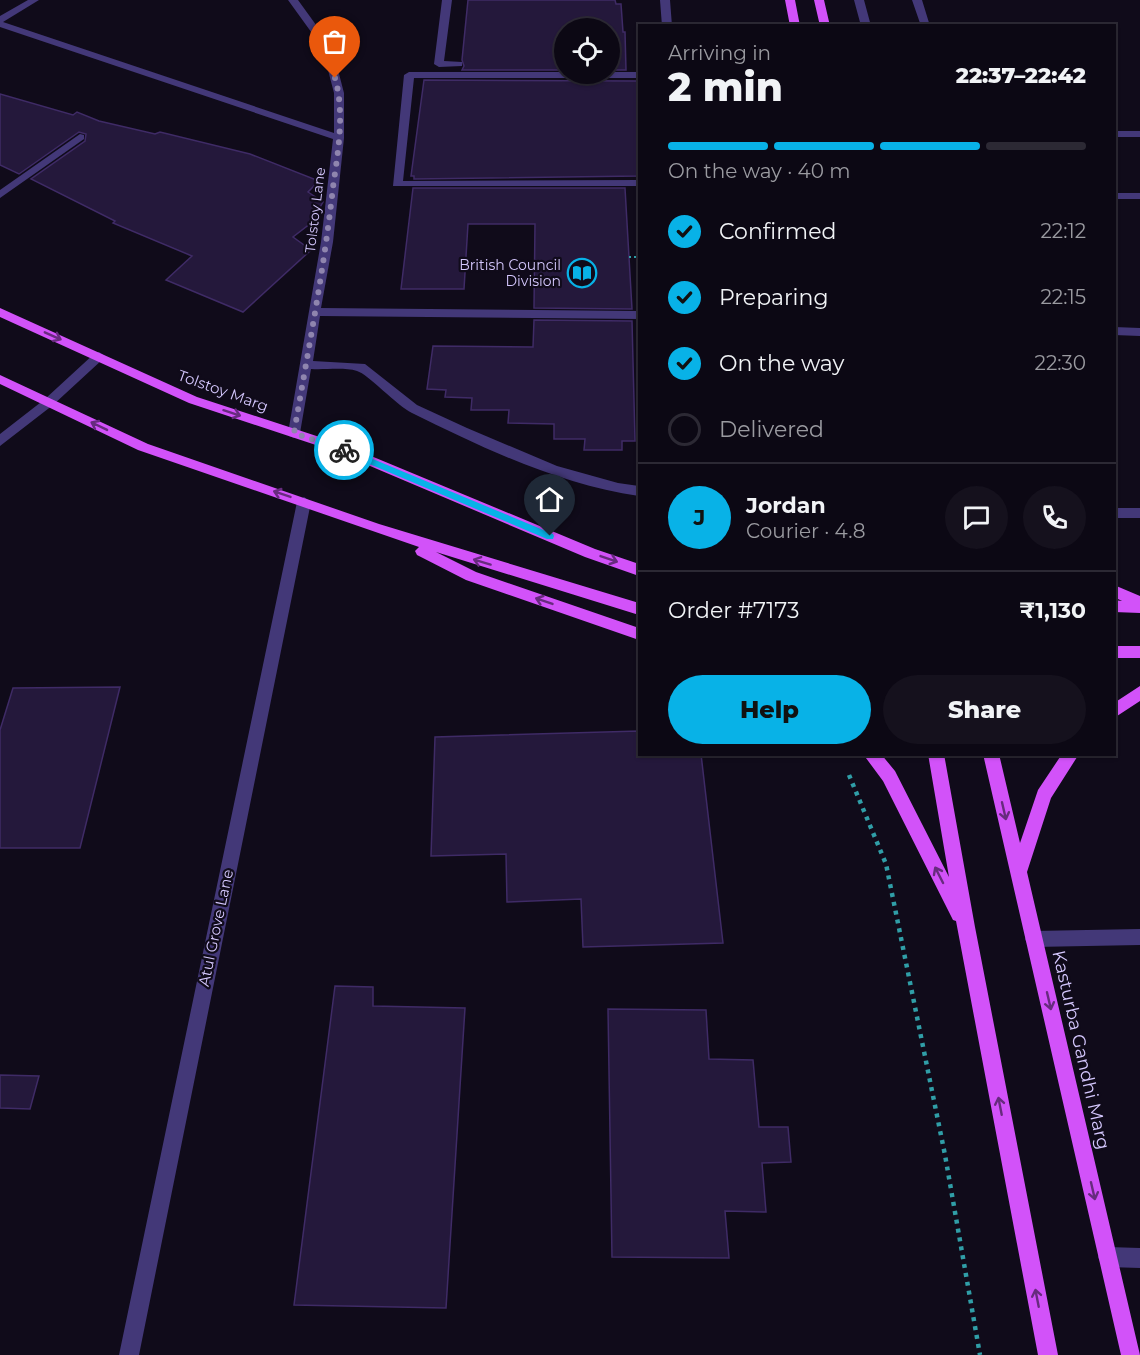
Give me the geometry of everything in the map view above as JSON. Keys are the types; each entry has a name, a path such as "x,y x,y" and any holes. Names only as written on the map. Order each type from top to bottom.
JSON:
{"main road":[{"path":"790,0 795,24"},
{"path":"819,0 825,24"},
{"name":"Tolstoy Marg","path":"0,312 193,400 342,449 580,549 638,570"},
{"path":"0,379 143,447 376,528 638,609"},
{"path":"376,528 471,576 638,634"},
{"path":"1116,592 1140,602"},
{"path":"1116,606 1140,607"},
{"path":"1116,652 1140,652"},
{"path":"1116,710 1140,692"},
{"path":"873,756 889,776 966,927"},
{"path":"936,756 966,927 1048,1355"},
{"name":"Kasturba Gandhi Marg","path":"990,756 1131,1355"},
{"path":"1018,873 1044,795 1070,756"}],"street":[{"path":"0,22 34,0"},
{"name":"Tolstoy Lane","path":"293,0 327,47 339,93 339,138 327,242 294,433"},
{"path":"447,0 439,64 554,65"},
{"path":"664,0 666,24"},
{"path":"858,0 865,24"},
{"path":"917,0 925,24"},
{"path":"0,22 339,138"},
{"path":"620,65 638,65"},
{"path":"638,75 410,75 397,184 638,183"},
{"path":"1116,134 1140,134"},
{"path":"0,195 5,186 80,137"},
{"path":"1116,196 1140,196"},
{"path":"316,312 638,315"},
{"path":"1116,331 1140,332"},
{"path":"1,441 99,357"},
{"path":"306,365 361,367 413,408 462,431 553,470 618,488 638,491"},
{"name":"Atul Grove Lane","path":"129,1355 304,502"},
{"path":"1116,513 1140,513"},
{"path":"1034,939 1139,942"},
{"path":"1108,1257 1140,1258"}],"path":[{"path":"629,257 638,257"},
{"path":"845,766 886,864 942,1143 980,1355"}],"building":[{"path":"468,0 615,0 616,4 621,4 623,32 625,32 626,70 620,70 620,18 554,18 554,70 462,70 464,66 462,60"},
{"path":"424,80 554,81 554,84 620,84 620,81 638,81 638,176 414,179 414,176 411,176"},
{"path":"0,94 73,115 77,112 99,121 155,134 160,132 250,154 319,181 308,192 323,202 311,223 293,237 311,250 243,312 166,280 192,256 113,223 115,221 31,179 85,141 86,134 79,132 19,174 0,165"},
{"name":"British Council Division","path":"413,188 625,188 632,309 534,308 535,224 468,224 464,289 401,289"},
{"path":"534,320 632,321 635,441 622,441 622,450 584,450 585,439 554,439 554,424 508,423 509,410 471,410 472,398 445,397 446,390 427,389 433,346 533,347"},
{"path":"120,687 80,848 0,848 0,730 13,688"},
{"path":"638,731 638,756 701,756 723,943 583,947 581,899 507,902 506,854 431,856 435,737"},
{"path":"335,986 373,987 373,1006 465,1008 446,1308 294,1305"},
{"path":"608,1009 706,1010 709,1059 753,1060 759,1127 788,1127 791,1162 762,1163 766,1212 725,1211 729,1258 612,1257"},
{"path":"0,1075 39,1076 30,1109 0,1108"}],"way so far":[{"path":"335,78 339,93 339,134 327,242 294,433 344,450"}],"place":[{"name":"British Council Division","path":"582,273"}],"route":[{"path":"344,450 550,536"}]}
